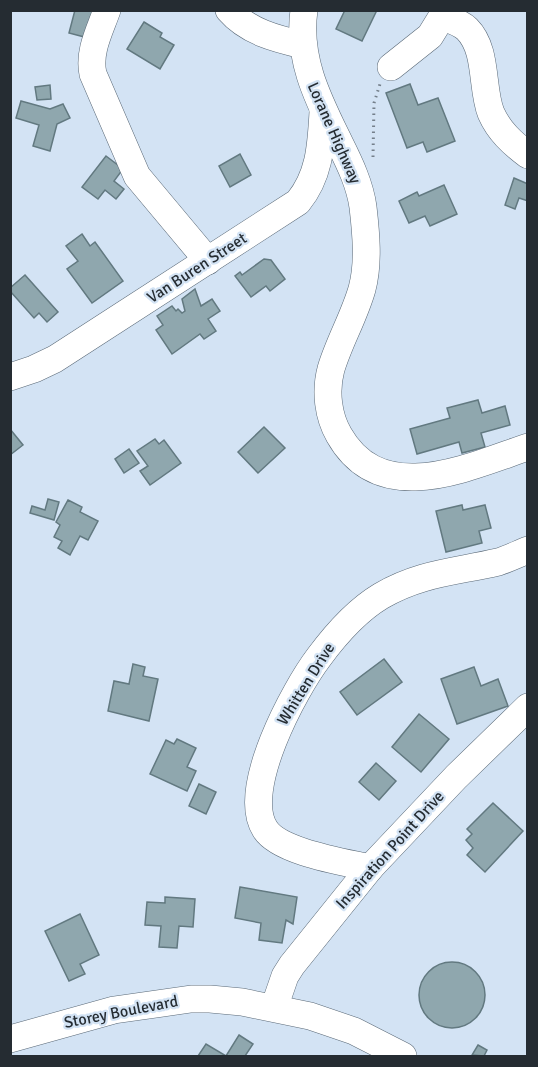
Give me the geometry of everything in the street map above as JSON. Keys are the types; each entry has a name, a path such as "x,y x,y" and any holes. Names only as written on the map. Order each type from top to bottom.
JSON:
{"street":[{"path":"107,10 94,47 91,63 93,74 133,170 208,261"},
{"path":"229,10 238,20 256,30 303,45"},
{"name":"Lorane Highway","path":"304,10 303,45 308,75 356,178 363,207 366,256 362,287 331,370 328,389 329,407 334,426 343,442 357,458 373,468 396,476 424,478 452,473 528,447"},
{"path":"391,67 430,36 445,14 470,32 479,51 492,114 501,131 528,155"},
{"name":"Van Buren Street","path":"10,377 55,359 290,208 311,183 319,160 323,111"},
{"name":"Whitten Drive","path":"370,868 316,856 296,849 271,836 264,828 257,803 267,757 283,719 317,659 340,631 380,597 414,579 500,561 528,550"},
{"name":"Inspiration Point Drive","path":"274,1008 285,976 292,965 370,868 456,777 528,707"},
{"name":"Storey Boulevard","path":"10,1039 114,1010 191,999 231,1001 310,1016 348,1028 403,1056"}],"path":[{"path":"373,165 374,103 382,78 391,67"}],"building":[{"path":"75,10 100,10 92,39 69,33"},
{"path":"345,10 377,10 362,41 336,29"},
{"path":"144,22 162,33 160,37 174,45 160,69 127,49"},
{"path":"410,84 418,105 438,98 455,141 427,152 423,142 407,148 386,93"},
{"path":"50,85 51,99 37,100 35,87"},
{"path":"21,101 50,109 63,104 70,118 57,124 50,151 33,146 39,125 16,118"},
{"path":"240,154 251,175 230,187 219,166"},
{"path":"106,156 123,169 114,181 124,189 116,199 105,190 98,199 82,187"},
{"path":"514,178 528,184 528,201 519,198 515,209 505,205"},
{"path":"444,185 457,214 430,226 425,216 409,223 399,201 417,192 419,196"},
{"path":"82,234 90,246 95,242 123,281 92,303 67,269 78,261 66,246"},
{"path":"264,259 271,260 285,279 270,291 266,286 251,297 235,276 240,272 242,275"},
{"path":"25,275 58,312 47,322 39,313 34,318 10,291 10,288"},
{"path":"195,289 201,306 212,299 220,311 208,319 216,331 204,339 200,334 172,354 156,330 163,325 157,316 172,306 176,311 178,309 182,313 185,311 182,299"},
{"path":"478,400 482,413 505,406 510,425 481,433 485,447 462,453 459,442 417,454 410,429 450,418 447,408"},
{"path":"264,427 285,448 258,473 238,452"},
{"path":"10,429 23,445 10,455"},
{"path":"155,439 159,444 164,440 181,463 150,485 140,471 148,466 137,451"},
{"path":"129,449 139,463 124,473 115,459"},
{"path":"48,499 59,502 54,520 30,513 32,506 45,510"},
{"path":"68,500 82,507 80,512 98,521 88,540 80,536 70,555 58,548 62,541 54,537 60,525 56,522"},
{"path":"462,505 463,510 485,505 491,528 479,531 482,543 446,552 436,511"},
{"path":"384,659 402,682 357,715 340,692"},
{"path":"133,664 145,667 143,676 158,679 149,721 108,711 114,681 129,684"},
{"path":"474,667 481,686 498,679 508,706 457,724 441,679"},
{"path":"419,714 449,739 421,772 392,747"},
{"path":"177,739 196,748 187,767 196,771 187,791 150,774 166,740 174,744"},
{"path":"376,763 396,781 379,800 359,782"},
{"path":"199,784 216,792 206,814 189,806"},
{"path":"493,803 523,831 485,872 467,855 473,848 466,840 472,834 467,829"},
{"path":"240,887 297,897 293,924 286,920 282,943 259,940 261,923 235,918"},
{"path":"165,897 195,899 193,927 179,926 177,948 159,947 161,926 145,925 147,902 165,903"},
{"path":"80,914 99,955 80,964 85,974 69,981 45,931"},
{"path":"452,962 464,965 475,972 482,983 485,995 482,1007 475,1018 464,1025 452,1028 440,1025 429,1018 422,1007 419,995 422,983 429,972 440,965"},
{"path":"239,1035 253,1044 245,1056 226,1056"},
{"path":"206,1044 226,1056 198,1056"},
{"path":"478,1045 487,1050 484,1056 472,1055"}]}
